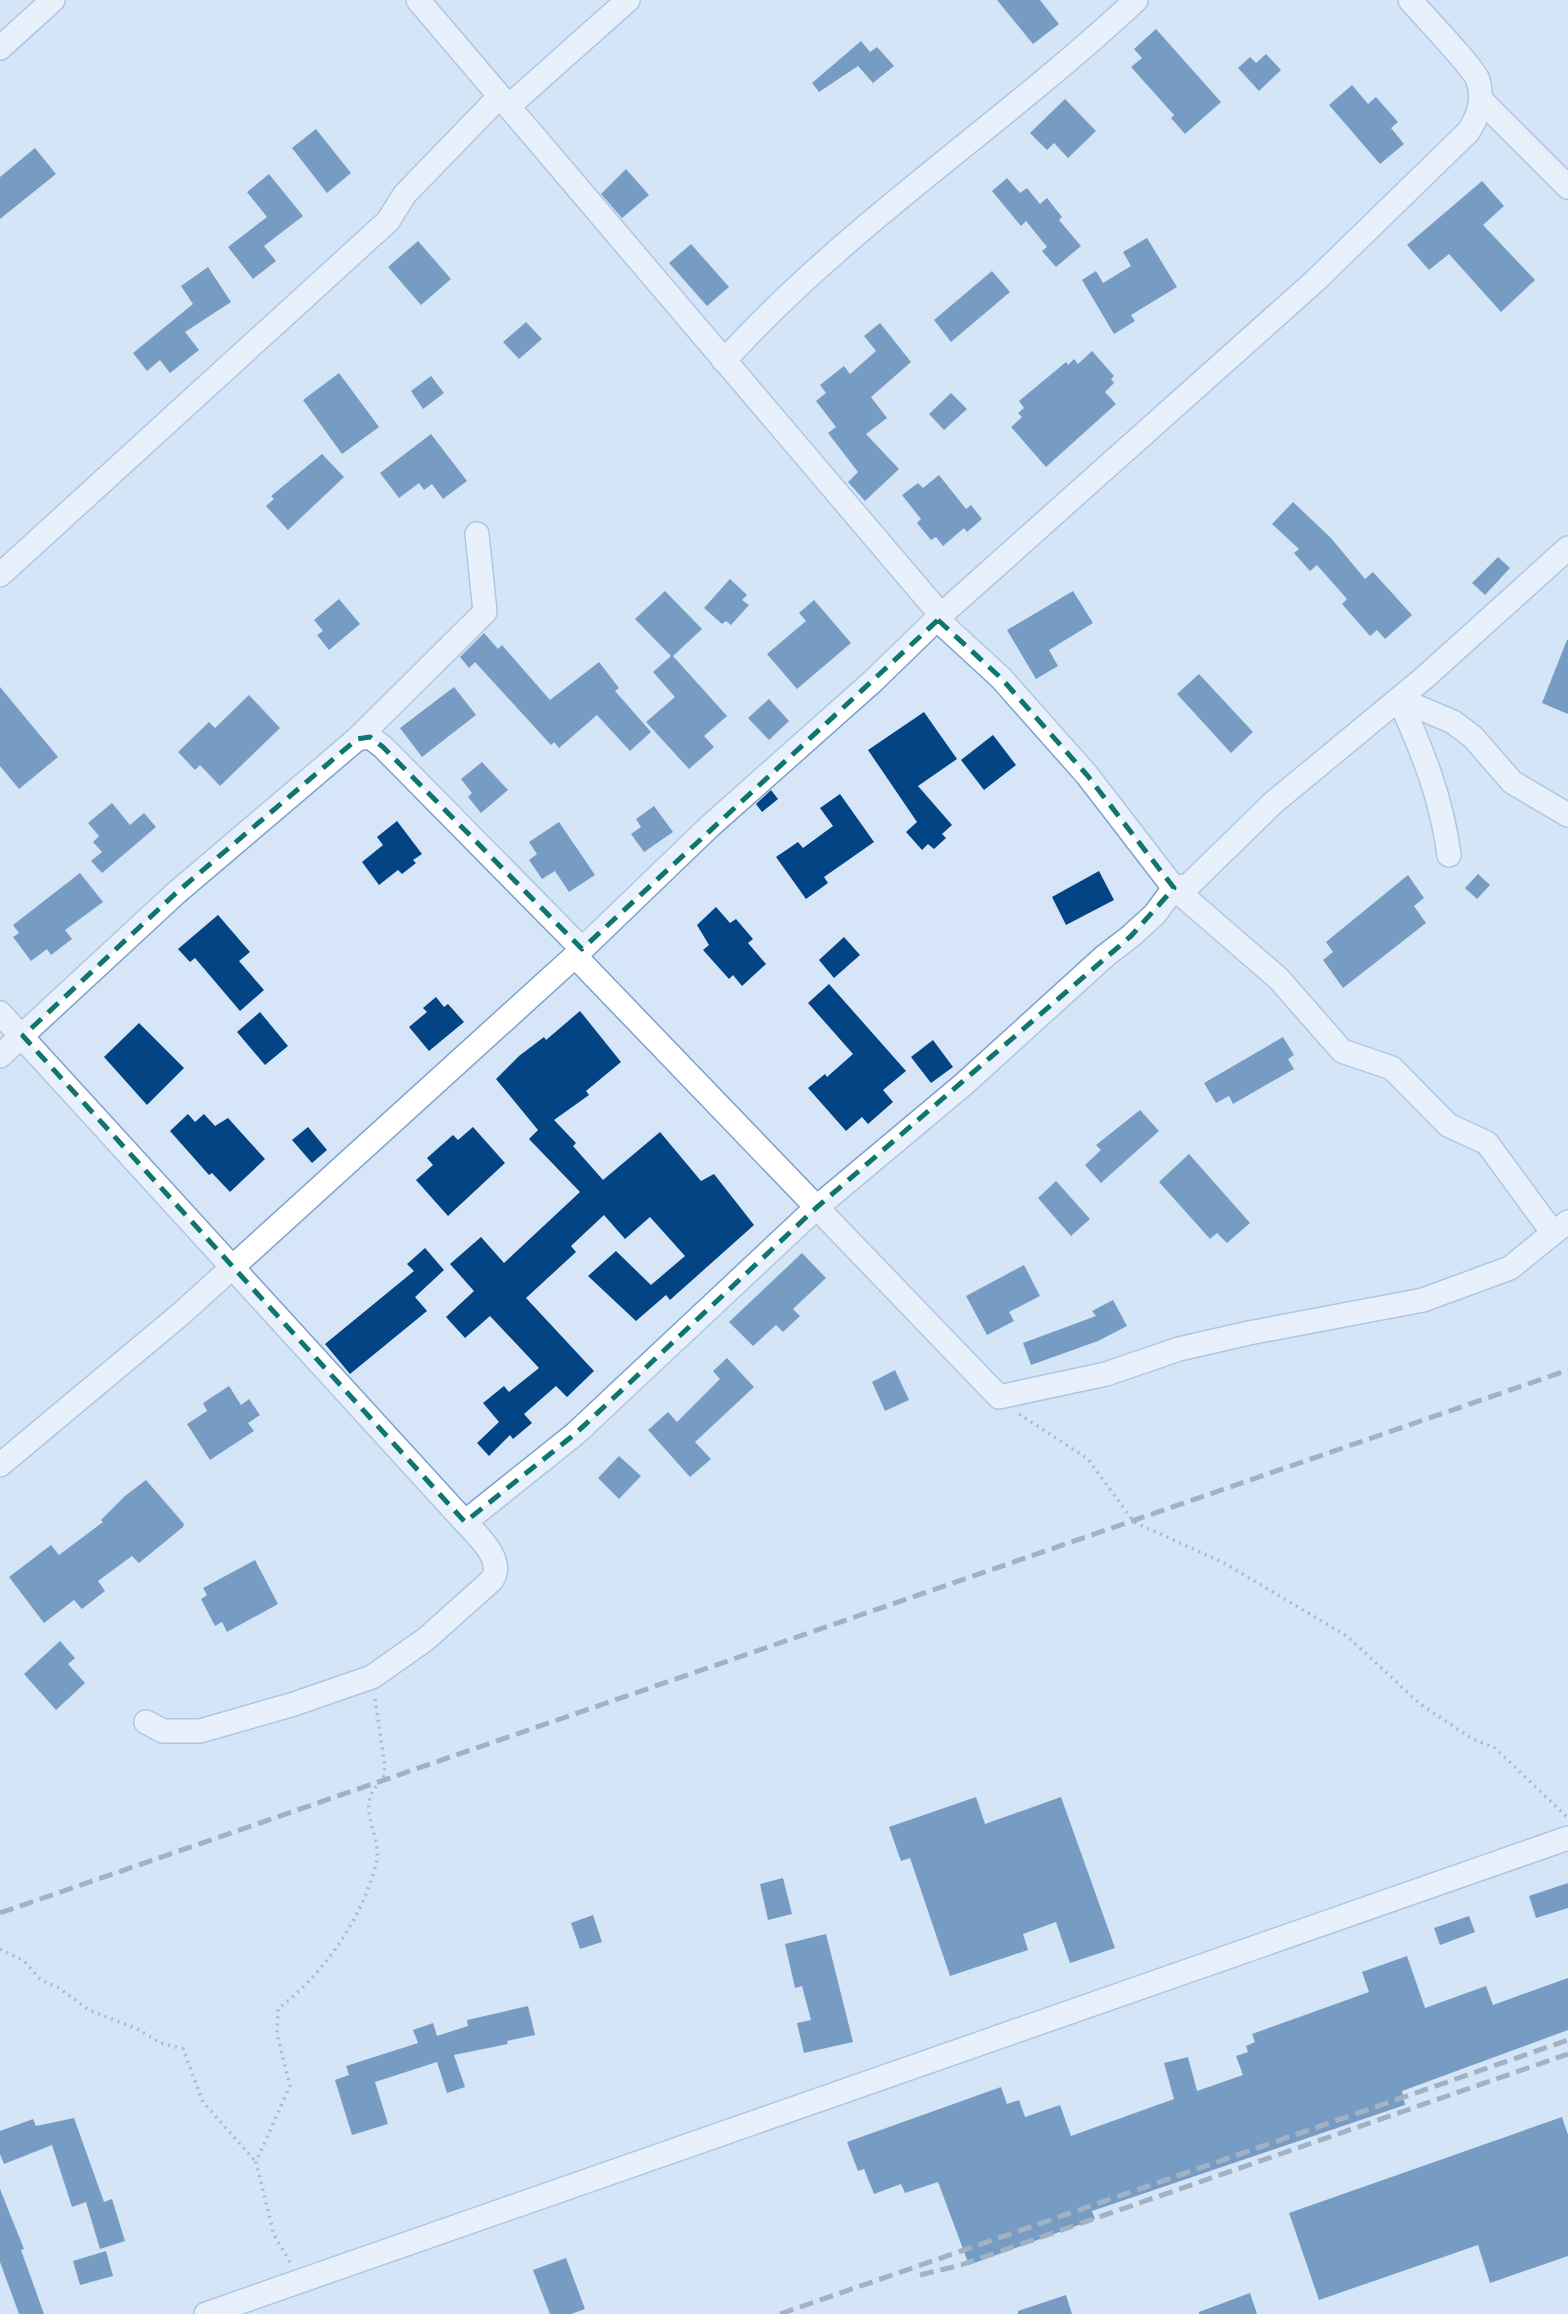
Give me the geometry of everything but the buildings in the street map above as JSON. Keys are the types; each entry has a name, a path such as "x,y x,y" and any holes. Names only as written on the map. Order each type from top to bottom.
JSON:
{"street":[{"path":"0,48 52,0"},
{"path":"357,739 370,737 383,747 579,952 816,1208 999,1397 1106,1374 1179,1349 1423,1300 1510,1268 1560,1227 1487,1143 1448,1125 1392,1069 1342,1051 1279,979 1174,888 1087,775 1001,678 939,617 418,0"},
{"path":"0,575 388,221 405,194 504,102 628,0"},
{"path":"724,361 761,320 851,236 1074,58 1136,0"},
{"path":"0,1465 233,1267 579,952 710,826 939,617 1316,281 1468,132 1478,117 1481,100 1477,78 1410,0"},
{"path":"1481,100 1568,187"},
{"path":"0,1056 176,893 357,739 485,612 477,534"},
{"path":"465,1522 575,1434 816,1208 1131,936 1155,914 1174,888 1189,885 1273,803 1399,699 1568,548"},
{"path":"1399,699 1453,722 1473,737 1512,782 1568,815"},
{"path":"1399,699 1429,770 1444,818 1449,855"},
{"path":"0,1013 465,1522 492,1556 496,1574 426,1639 372,1676 294,1704 200,1731 163,1731 146,1722"},
{"path":"206,2314 1568,1838"}],"path":[{"path":"999,1397 1023,1418 1088,1459 1134,1522 1224,1563 1347,1636 1420,1704 1471,1738 1495,1748 1568,1818"},
{"path":"256,2162 289,2086 277,2034 278,2009 304,1988 344,1937 364,1898 377,1861 368,1810 369,1796 373,1787 383,1780 386,1767 372,1676"},
{"path":"0,1949 24,1961 41,1980 59,1988 89,2010 137,2029 161,2043 183,2049 203,2102 256,2162 274,2235 302,2281"}],"highlighted area":[{"path":"938,620 1001,678 1087,775 1174,888 1131,936 816,1208 575,1434 465,1522 23,1036 176,893 357,739 370,737 383,747 582,949"}],"railway":[{"path":"0,1913 1568,1370"},
{"path":"780,2314 1568,2040"},
{"path":"920,2275 961,2265 1568,2054"}]}
